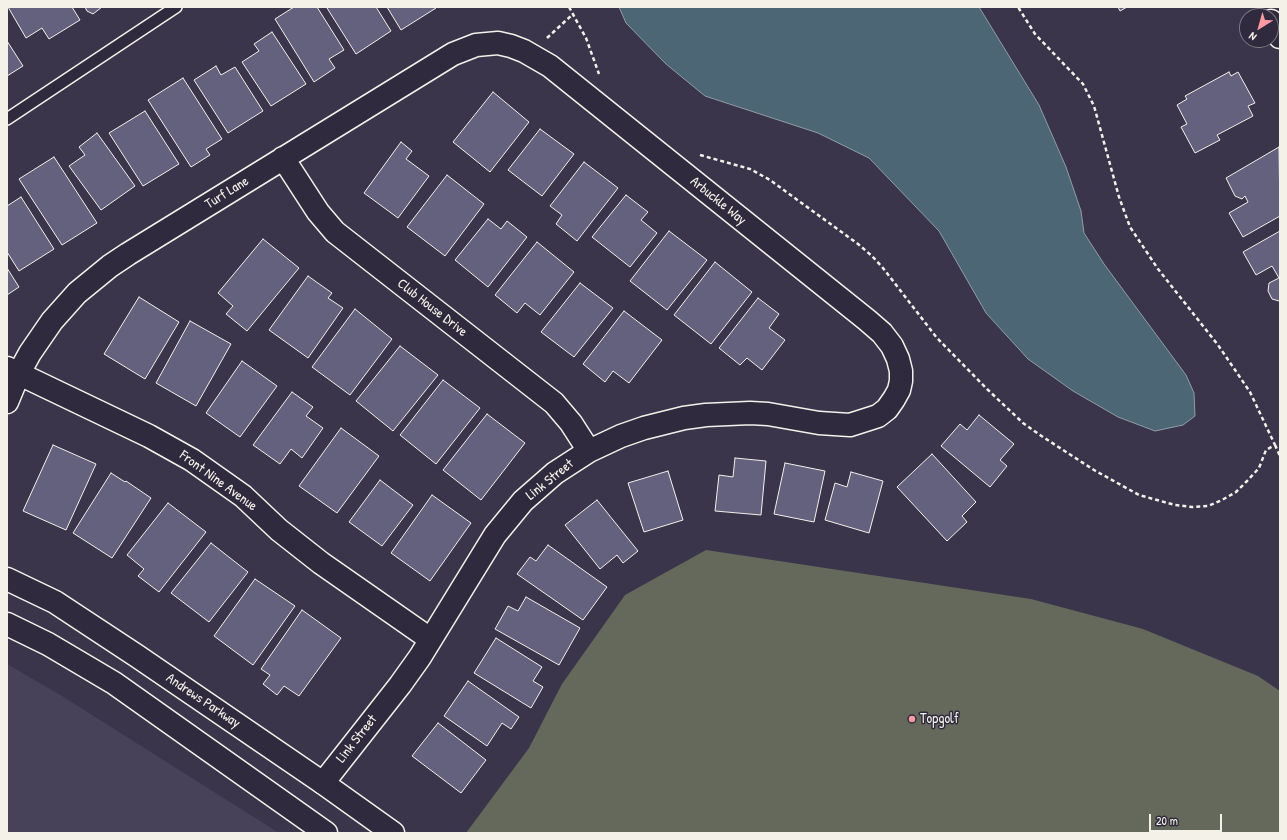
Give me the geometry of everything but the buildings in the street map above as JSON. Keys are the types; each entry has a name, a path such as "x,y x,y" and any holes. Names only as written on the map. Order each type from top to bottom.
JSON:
{"street":[{"name":"Turf Lane","path":"7,402 13,370 30,353 52,321 73,298 92,281 128,254 453,54 476,45 498,43"},
{"name":"Arbuckle Way","path":"498,43 524,51 550,66 867,320 892,346 898,359 901,371 899,390"},
{"name":"Club House Drive","path":"283,158 318,212 334,232 554,403 571,422 589,451"},
{"name":"Front Nine Avenue","path":"13,370 149,436 192,460 242,496 279,530 304,550 430,639"},
{"name":"Link Street","path":"323,783 400,685 482,554 509,517 538,486 555,473 589,451 621,436 644,428 684,418 706,415 756,413 850,425 878,416 887,409 899,390"},
{"name":"Andrews Parkway","path":"7,579 55,602 323,783 393,833"},
{"path":"7,624 48,644 114,683 326,833"}],"lane":[{"path":"7,119 176,7"}],"path":[{"path":"569,7 586,38 601,79"},
{"path":"1018,7 1035,34 1083,84 1094,106 1119,197 1130,227 1158,269 1218,345 1250,392 1280,456"},
{"path":"541,43 573,14"},
{"path":"695,154 750,169 770,180 858,244 883,268 937,338 1023,423 1094,470 1139,495 1176,505 1192,507 1208,506 1236,492 1259,468 1266,450 1275,445"}],"shaded area":[{"path":"7,664 62,696 279,833 7,833"}],"green space":[{"name":"Topgolf","path":"706,550 1031,599 1143,629 1258,676 1280,691 1280,833 466,833 529,748 562,684 625,595"}],"water":[{"path":"619,7 979,7 1039,105 1066,167 1081,211 1084,233 1104,264 1186,375 1194,393 1195,416 1183,425 1155,431 1118,417 1073,391 1028,359 986,313 939,231 869,158 818,133 705,96 666,64 626,23"}],"place":[{"name":"Topgolf","path":"912,719"}]}
